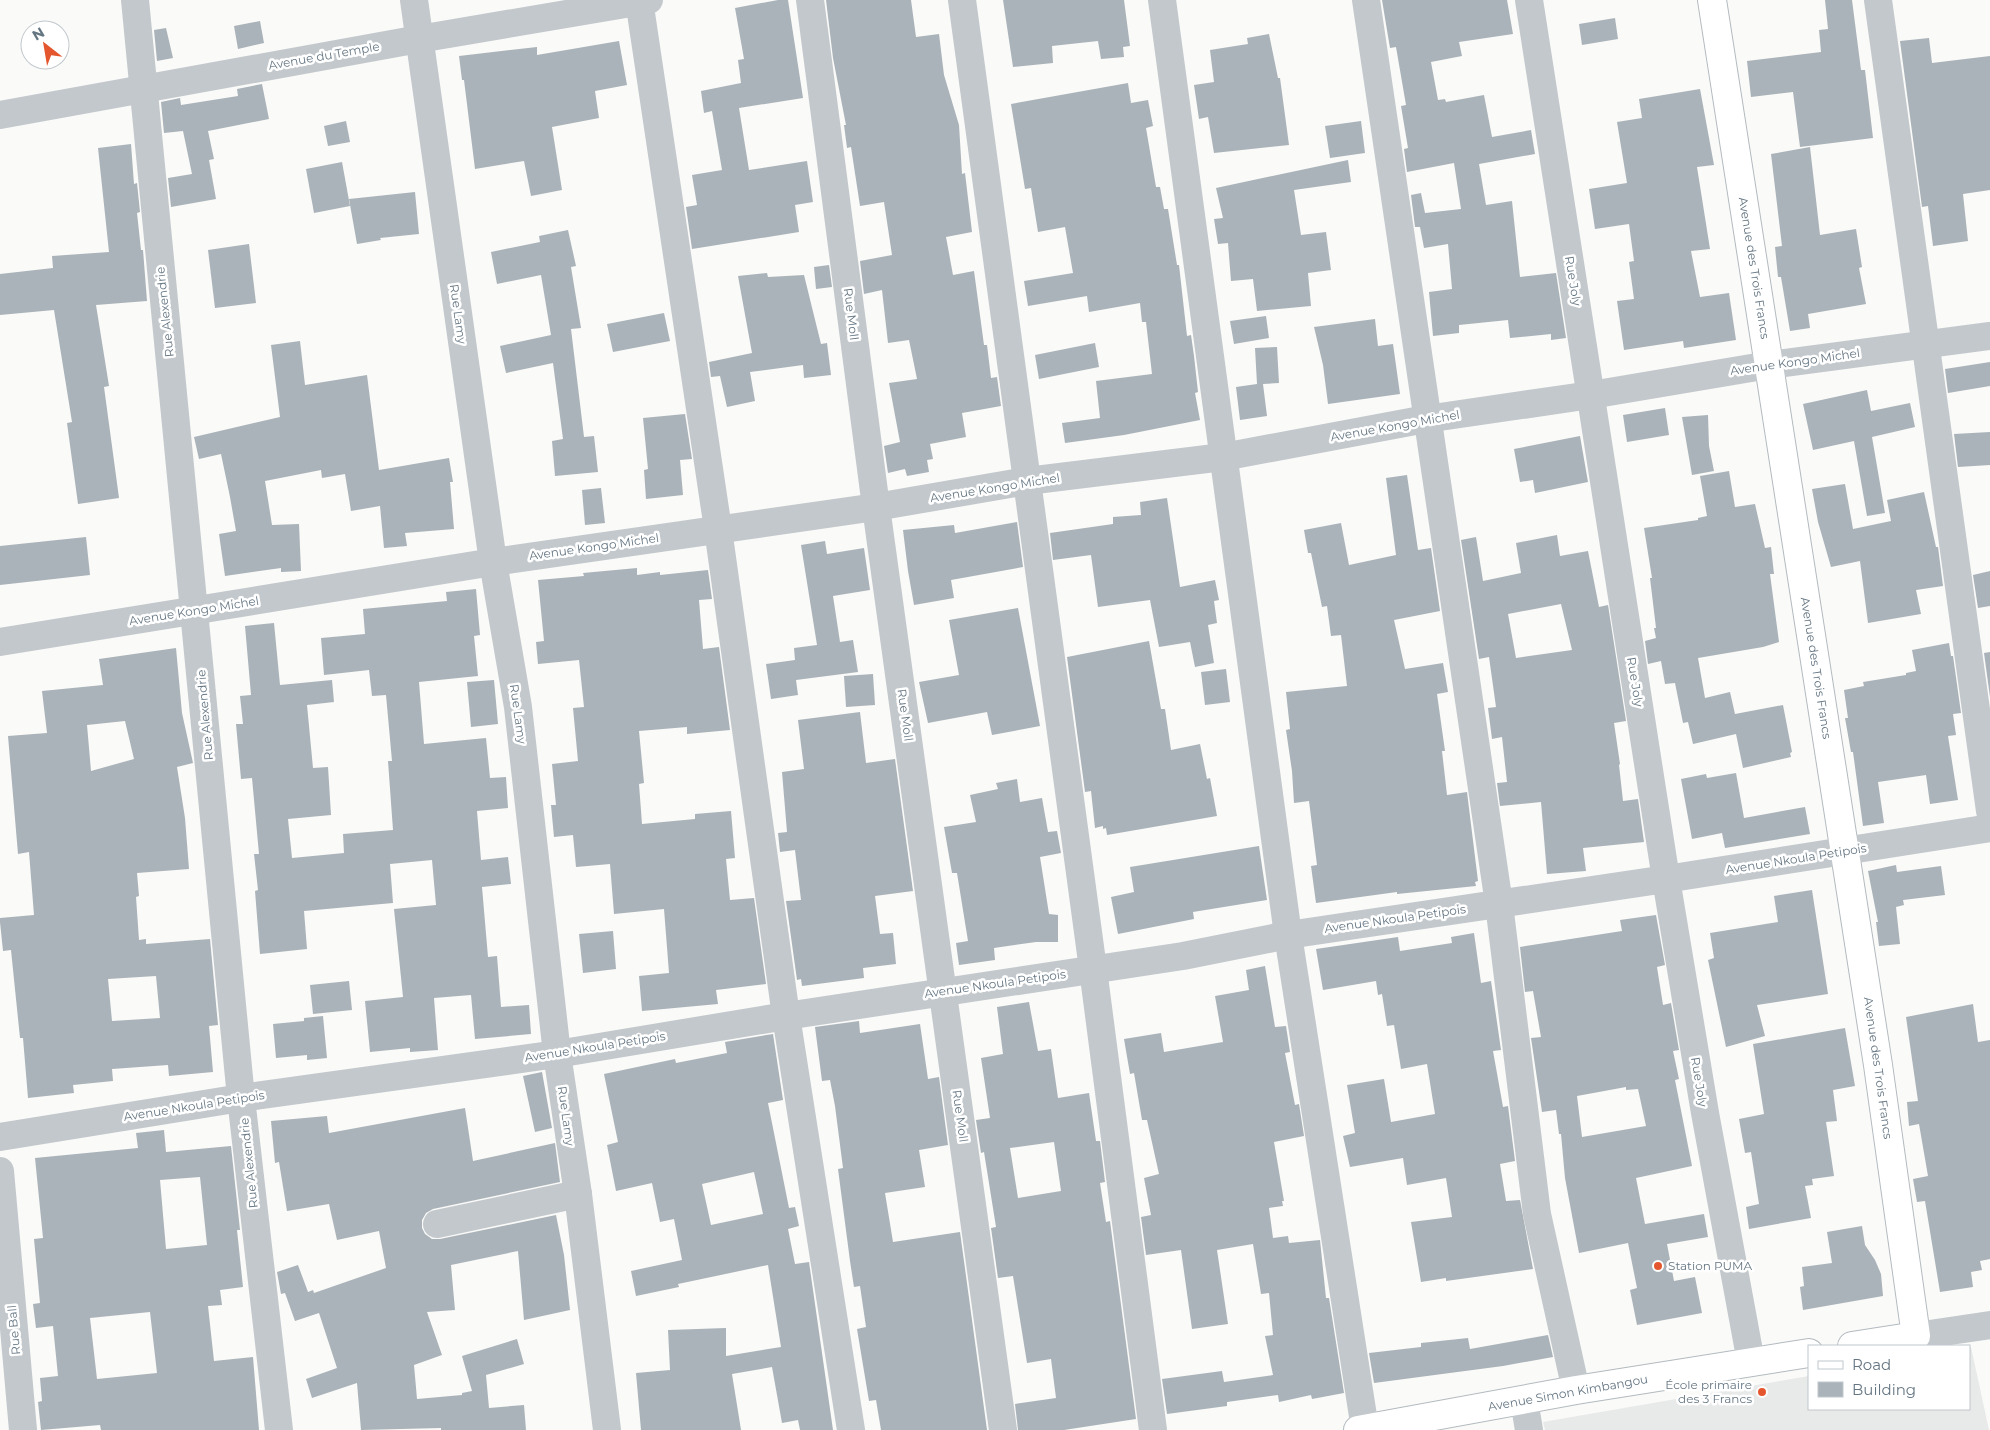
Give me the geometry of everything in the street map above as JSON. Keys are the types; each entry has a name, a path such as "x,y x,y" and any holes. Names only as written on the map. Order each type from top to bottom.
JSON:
{"street":[{"name":"Rue Alexendrie","path":"136,0 241,1098 279,1430"},
{"name":"Rue Lamy","path":"414,0 493,562 518,707 557,1054 578,1194 607,1430"},
{"name":"Avenue du Temple","path":"0,114 643,0"},
{"path":"643,0 786,1016 851,1430"},
{"name":"Rue Moll","path":"810,0 876,507 1003,1430"},
{"path":"962,0 1093,969 1153,1430"},
{"path":"1162,0 1288,935 1361,1429"},
{"path":"1366,0 1426,419 1499,904 1537,1214 1576,1390"},
{"name":"Rue Joly","path":"1529,0 1666,879 1705,1113 1751,1362"},
{"name":"Avenue des Trois Francs","path":"1712,0 1878,1065 1916,1336"},
{"path":"1878,0 1990,811"},
{"name":"Avenue Kongo Michel","path":"0,642 196,612 493,562 876,507 1027,481 1223,456 1426,419 1591,395 1769,365 1990,336"},
{"name":"Avenue Nkoula Petipois","path":"0,1137 241,1098 557,1054 786,1016 1183,956 1288,935 1844,852 1990,828"},
{"name":"Rue Ball","path":"0,1171 23,1430"},
{"path":"437,1224 578,1194"},
{"path":"1858,1345 1990,1325"},
{"name":"Avenue Simon Kimbangou","path":"1361,1429 1576,1390 1808,1353"},
{"path":"1524,1400 1529,1430"}],"shaded area":[{"name":"École primaire des 3 Francs","path":"1970,1348 1989,1430 1545,1430 1543,1422 1808,1376 1808,1410 1970,1410"}],"building":[{"path":"788,0 803,98 739,108 749,170 807,161 813,202 795,205 799,232 692,249 686,207 697,205 692,175 722,170 712,111 704,113 701,91 741,83 738,60 744,59 735,8"},
{"path":"826,0 911,0 916,37 939,34 944,75 959,125 962,174 965,173 972,232 946,237 953,275 974,271 984,345 987,345 991,378 997,377 1001,406 962,413 966,437 930,444 933,459 927,460 929,472 907,476 905,469 888,473 884,446 900,442 889,383 917,379 909,340 888,343 882,290 864,294 860,261 892,255 884,202 860,206 851,147 847,148 844,125 846,125 833,58"},
{"path":"1003,0 1124,0 1130,46 1123,47 1124,57 1101,59 1098,41 1052,46 1053,63 1013,67"},
{"path":"1382,0 1507,0 1513,34 1459,42 1462,56 1431,62 1438,100 1445,99 1446,102 1484,95 1492,137 1531,130 1535,154 1479,164 1486,205 1512,201 1520,277 1556,273 1566,338 1551,340 1551,334 1510,338 1508,320 1459,325 1459,333 1433,336 1429,292 1452,289 1448,244 1424,248 1420,227 1415,227 1411,195 1421,193 1425,213 1461,209 1454,163 1407,172 1404,149 1408,148 1401,106 1406,105 1396,47 1390,48"},
{"path":"1825,0 1852,0 1861,70 1865,70 1873,138 1800,147 1793,92 1751,97 1747,61 1821,52 1819,30 1828,29"},
{"path":"1615,18 1618,39 1582,45 1579,24"},
{"path":"260,21 264,43 238,49 234,26"},
{"path":"166,28 173,58 157,61 154,30"},
{"path":"1269,34 1278,78 1280,78 1289,145 1214,153 1208,117 1199,119 1194,85 1214,82 1210,50 1248,44 1247,38"},
{"path":"1929,38 1932,63 1990,56 1990,190 1963,194 1968,241 1933,246 1928,206 1922,207 1900,41"},
{"path":"619,41 627,85 595,91 599,118 552,127 562,190 531,196 524,161 475,169 464,80 462,80 459,56 537,47 537,55"},
{"path":"1128,83 1131,103 1148,100 1153,126 1146,128 1156,187 1160,187 1164,209 1168,209 1177,265 1179,265 1187,336 1191,335 1194,356 1198,392 1195,393 1200,420 1124,435 1065,443 1062,423 1100,418 1096,381 1152,374 1146,322 1142,322 1140,303 1089,312 1087,296 1028,306 1024,281 1073,273 1065,227 1038,232 1031,188 1025,189 1011,104"},
{"path":"262,84 269,119 208,131 214,159 209,160 216,199 171,207 168,178 192,174 183,131 164,133 161,102 180,98 181,105 238,96 237,89"},
{"path":"1700,89 1714,165 1697,167 1710,249 1691,251 1700,297 1729,293 1736,340 1684,348 1683,341 1624,350 1617,301 1634,299 1629,262 1634,261 1629,224 1595,229 1589,189 1627,183 1617,122 1642,118 1639,99"},
{"path":"346,121 350,142 328,146 324,126"},
{"path":"1361,121 1365,153 1330,158 1325,126"},
{"path":"131,144 134,184 137,183 140,212 137,213 141,250 143,250 147,301 96,305 109,386 104,387 119,498 78,504 67,423 72,422 54,310 0,315 0,274 53,268 52,256 109,252 98,148"},
{"path":"1810,147 1820,235 1856,229 1862,267 1859,268 1866,304 1808,314 1810,328 1790,331 1781,277 1778,277 1775,247 1782,246 1771,154"},
{"path":"1348,160 1351,182 1294,190 1301,235 1326,232 1331,270 1308,273 1311,306 1257,311 1253,279 1231,281 1228,243 1218,244 1214,219 1223,218 1216,188"},
{"path":"342,162 350,206 314,213 306,169"},
{"path":"415,192 419,234 380,238 381,240 357,244 349,199"},
{"path":"568,230 576,266 571,267 581,328 571,329 584,437 594,436 598,472 555,476 552,441 563,439 553,363 506,373 500,346 551,335 541,275 497,284 491,252 540,242 539,236"},
{"path":"249,244 256,303 215,308 208,250"},
{"path":"829,265 832,287 816,289 814,267"},
{"path":"767,273 768,277 804,275 821,344 827,343 831,375 804,378 803,365 750,372 755,401 727,407 720,376 711,377 709,362 752,353 738,276"},
{"path":"664,313 670,341 613,352 607,324"},
{"path":"1266,316 1269,338 1234,344 1230,321"},
{"path":"1375,319 1378,346 1393,344 1400,394 1328,404 1323,365 1314,327"},
{"path":"300,341 305,385 367,375 379,470 449,458 453,482 450,482 454,529 405,533 407,546 384,548 380,506 351,511 345,474 322,478 321,470 265,481 272,525 299,524 301,571 281,572 281,568 225,576 219,534 236,531 221,454 199,459 194,437 280,417 271,345"},
{"path":"1095,343 1099,367 1039,379 1035,355"},
{"path":"1277,347 1279,383 1263,384 1267,416 1240,420 1236,387 1257,384 1255,348"},
{"path":"1990,362 1990,386 1948,393 1945,369"},
{"path":"1867,390 1871,411 1910,403 1915,427 1872,437 1885,513 1867,516 1854,441 1813,450 1803,404"},
{"path":"1665,408 1669,435 1627,442 1623,415"},
{"path":"685,414 692,459 680,460 683,495 646,499 644,470 648,469 643,418"},
{"path":"1708,415 1709,446 1714,471 1692,475 1682,417"},
{"path":"1990,432 1990,465 1958,467 1954,434"},
{"path":"1580,436 1588,482 1535,493 1533,480 1520,482 1514,449"},
{"path":"1729,471 1735,507 1755,504 1765,548 1771,547 1774,574 1770,574 1779,642 1763,647 1698,658 1705,698 1730,692 1735,714 1783,705 1792,752 1790,753 1791,757 1743,768 1736,734 1693,744 1688,722 1683,723 1675,683 1665,684 1661,661 1648,664 1645,641 1656,638 1654,628 1656,628 1650,578 1652,578 1644,528 1698,520 1698,518 1707,516 1700,476"},
{"path":"1407,475 1418,550 1431,548 1440,611 1394,620 1405,669 1443,663 1448,692 1437,694 1445,751 1442,751 1447,795 1467,792 1478,881 1475,882 1476,886 1397,894 1397,892 1316,903 1311,866 1317,865 1309,801 1294,803 1286,730 1290,729 1286,692 1347,686 1341,635 1331,636 1327,606 1322,607 1311,553 1308,553 1304,530 1341,523 1349,565 1396,555 1386,478"},
{"path":"1845,484 1853,529 1891,521 1887,500 1924,492 1936,547 1938,547 1943,586 1916,590 1921,614 1868,623 1860,561 1831,567 1818,522 1812,489"},
{"path":"601,488 605,523 585,525 582,490"},
{"path":"1167,498 1180,587 1215,580 1219,600 1214,601 1217,623 1208,625 1214,663 1195,667 1190,642 1159,647 1150,600 1098,607 1091,555 1053,560 1050,533 1113,524 1113,517 1141,515 1140,502"},
{"path":"1017,522 1023,567 951,580 954,598 914,605 903,530 954,525 955,533"},
{"path":"1557,535 1560,556 1588,551 1599,607 1608,605 1626,721 1614,723 1623,801 1638,799 1644,842 1583,848 1586,871 1547,874 1541,802 1500,806 1497,783 1507,782 1502,737 1492,739 1488,708 1496,707 1489,657 1479,659 1461,540 1476,537 1483,581 1521,573 1516,543","holes":["1561,604 1572,650 1516,658 1508,614"]},
{"path":"86,537 90,575 0,585 0,546"},
{"path":"825,541 827,554 864,548 870,590 833,596 840,642 853,640 858,672 796,680 798,695 771,699 766,664 795,660 794,648 817,645 801,545"},
{"path":"637,568 637,575 660,572 660,575 708,570 712,599 699,600 703,649 719,647 730,730 687,734 687,727 639,731 644,783 639,784 642,824 695,819 695,814 731,811 735,858 726,859 730,900 754,898 766,984 716,990 718,1004 642,1011 639,976 669,973 664,909 614,914 610,864 576,867 573,835 554,837 551,805 556,805 552,764 578,761 573,708 584,707 579,660 538,664 536,642 544,641 538,580 584,576 583,573"},
{"path":"1990,571 1990,606 1978,608 1973,575"},
{"path":"476,589 480,635 474,636 478,676 419,682 424,744 486,738 490,778 506,777 508,808 477,811 481,860 508,857 511,884 482,887 488,957 497,956 501,1007 529,1005 531,1034 475,1039 471,995 434,998 438,1050 410,1052 410,1048 370,1052 365,1001 403,997 394,909 436,905 432,860 390,864 393,903 304,911 307,949 260,954 255,891 258,890 254,854 259,854 252,778 241,779 236,724 243,724 240,696 251,695 245,626 274,623 280,685 332,680 334,702 307,705 313,768 328,767 331,815 288,819 292,858 344,853 343,834 393,830 388,761 392,761 386,695 372,696 369,670 324,675 321,638 365,634 363,609 447,601 446,592"},
{"path":"1018,608 1040,726 992,735 987,712 928,723 919,682 959,675 949,620"},
{"path":"1149,641 1161,709 1165,709 1171,750 1200,744 1207,779 1210,778 1217,816 1107,835 1106,828 1103,829 1103,826 1095,828 1091,791 1085,792 1067,657"},
{"path":"1949,643 1951,656 1953,656 1961,713 1953,714 1956,735 1948,736 1958,800 1930,804 1926,775 1878,782 1884,823 1863,826 1853,752 1851,752 1845,718 1848,718 1844,690 1864,686 1863,682 1906,675 1906,673 1916,671 1912,650"},
{"path":"176,648 182,713 193,763 177,767 185,818 189,869 137,873 139,896 136,897 139,940 146,939 146,944 210,939 218,1025 209,1026 213,1072 169,1076 168,1065 112,1069 113,1081 73,1085 74,1093 28,1098 23,1038 20,1038 11,950 3,951 0,922 0,918 34,915 29,852 18,854 8,736 47,733 42,691 103,685 99,659","holes":["125,721 134,759 91,771 87,725","156,976 160,1018 112,1021 108,979"]},
{"path":"1990,652 1990,697 1984,653"},
{"path":"1226,669 1230,702 1205,705 1201,672"},
{"path":"873,674 875,705 846,707 844,676"},
{"path":"494,680 498,724 471,727 467,682"},
{"path":"860,712 866,763 895,759 913,891 875,896 880,934 893,933 896,964 863,968 864,978 802,986 801,979 797,980 786,901 801,900 795,850 780,852 778,833 787,832 782,772 804,769 798,720"},
{"path":"1736,773 1744,818 1805,807 1810,834 1725,848 1722,833 1692,839 1681,779 1706,774 1707,778"},
{"path":"1017,779 1020,802 1042,798 1048,832 1057,831 1061,853 1040,857 1049,914 1058,915 1058,942 1036,942 994,948 995,960 959,965 956,943 968,941 957,873 952,873 944,827 976,822 970,795 998,789 996,783"},
{"path":"1259,846 1267,900 1193,912 1194,919 1118,934 1111,897 1134,892 1130,867"},
{"path":"1896,865 1897,872 1941,866 1945,895 1903,900 1904,905 1896,907 1900,944 1879,946 1876,922 1878,922 1868,871"},
{"path":"1812,890 1828,994 1757,1005 1765,1036 1726,1047 1708,960 1714,958 1710,933 1778,922 1774,896"},
{"path":"1656,915 1665,965 1657,967 1663,1005 1671,1003 1679,1050 1673,1051 1679,1079 1675,1080 1692,1166 1636,1178 1645,1224 1704,1214 1708,1237 1667,1244 1674,1281 1695,1277 1702,1313 1637,1325 1630,1290 1637,1288 1628,1243 1579,1253 1565,1178 1561,1134 1559,1134 1556,1110 1542,1112 1531,1038 1541,1037 1533,991 1525,992 1520,947 1622,931 1620,920","holes":["1626,1087 1626,1090 1638,1089 1646,1126 1582,1137 1577,1096"]},
{"path":"613,931 616,969 583,973 579,934"},
{"path":"1474,933 1481,983 1491,981 1501,1050 1493,1051 1503,1107 1508,1106 1515,1161 1500,1164 1506,1201 1520,1200 1533,1269 1446,1281 1446,1278 1421,1282 1411,1222 1452,1217 1446,1178 1407,1185 1403,1158 1350,1167 1343,1136 1355,1133 1347,1085 1384,1079 1391,1122 1435,1114 1427,1064 1401,1069 1394,1025 1387,1026 1382,994 1378,995 1376,981 1323,990 1316,949 1398,937 1400,951 1452,943 1451,937"},
{"path":"1265,966 1275,1027 1286,1026 1290,1052 1285,1053 1295,1105 1299,1104 1304,1136 1274,1142 1284,1201 1282,1201 1283,1206 1269,1208 1273,1238 1288,1236 1289,1243 1320,1240 1326,1298 1329,1298 1344,1393 1312,1399 1311,1395 1279,1402 1278,1395 1227,1402 1227,1406 1167,1414 1162,1379 1222,1371 1224,1382 1273,1375 1265,1336 1273,1335 1269,1293 1261,1294 1253,1244 1217,1250 1228,1324 1192,1329 1181,1250 1146,1255 1141,1217 1151,1215 1144,1178 1159,1174 1147,1120 1142,1120 1134,1073 1130,1074 1124,1039 1161,1033 1164,1052 1223,1042 1215,996 1249,990 1246,970"},
{"path":"349,981 352,1010 313,1014 310,985"},
{"path":"1029,1002 1038,1051 1051,1049 1058,1098 1089,1093 1096,1141 1100,1141 1105,1182 1100,1183 1106,1222 1110,1221 1136,1419 1064,1430 1018,1430 1015,1404 1056,1398 1051,1359 1027,1363 1013,1276 998,1278 991,1228 996,1227 984,1152 981,1153 976,1120 990,1118 981,1058 1003,1054 997,1007","holes":["1054,1142 1061,1191 1018,1198 1010,1148"]},
{"path":"1973,1004 1978,1042 1990,1040 1990,1259 1980,1261 1982,1270 1971,1272 1973,1287 1940,1292 1925,1201 1917,1202 1913,1179 1928,1176 1919,1124 1909,1126 1907,1102 1918,1101 1906,1017"},
{"path":"323,1016 327,1058 307,1060 307,1055 276,1058 273,1024 304,1021 304,1018"},
{"path":"859,1021 860,1033 920,1024 928,1079 939,1077 948,1145 919,1150 925,1187 885,1193 893,1242 960,1232 987,1430 881,1430 876,1400 869,1401 857,1329 866,1327 860,1286 854,1287 850,1261 838,1169 843,1168 835,1106 830,1080 822,1081 815,1027"},
{"path":"1845,1028 1855,1086 1833,1090 1837,1121 1826,1122 1834,1176 1812,1179 1813,1185 1805,1186 1811,1218 1749,1229 1746,1207 1759,1204 1751,1152 1745,1153 1739,1119 1764,1114 1753,1044"},
{"path":"773,1034 783,1100 768,1103 789,1208 795,1207 799,1226 788,1229 795,1264 809,1262 833,1430 800,1430 798,1420 782,1423 772,1367 732,1374 741,1430 641,1430 636,1373 670,1370 668,1330 726,1328 726,1356 781,1347 768,1265 678,1284 679,1287 636,1296 631,1271 682,1260 674,1219 660,1222 652,1183 616,1191 607,1145 618,1142 604,1074 675,1059 676,1063 727,1053 725,1042","holes":["754,1172 763,1214 711,1225 702,1184"]},
{"path":"542,1072 552,1128 535,1132 523,1076"},
{"path":"465,1108 473,1161 555,1143 560,1182 433,1209 426,1213 422,1220 422,1228 425,1234 432,1239 440,1239 556,1215 564,1255 570,1310 524,1320 518,1251 451,1265 455,1310 427,1312 442,1355 414,1365 417,1399 462,1395 462,1393 472,1391 462,1356 517,1339 524,1364 486,1375 489,1408 524,1405 526,1430 441,1430 441,1428 361,1430 357,1383 312,1398 306,1379 337,1368 319,1313 295,1321 285,1293 281,1294 277,1272 298,1265 308,1292 313,1290 314,1293 386,1268 379,1231 337,1240 329,1204 287,1211 279,1162 275,1163 271,1121 327,1116 329,1133"},
{"path":"164,1130 166,1152 231,1146 240,1230 237,1230 243,1287 220,1290 222,1305 208,1306 214,1361 253,1357 259,1430 101,1430 100,1425 41,1430 38,1402 42,1401 40,1378 58,1376 53,1326 36,1328 33,1304 40,1303 34,1239 43,1238 35,1158 138,1148 136,1133","holes":["200,1177 207,1245 166,1249 160,1180","150,1312 157,1373 97,1379 90,1318"]},
{"path":"1862,1226 1865,1245 1875,1260 1881,1274 1883,1296 1803,1310 1800,1287 1804,1286 1802,1267 1832,1263 1827,1232"},
{"path":"1548,1335 1553,1357 1503,1366 1374,1383 1369,1353 1421,1347 1421,1343 1468,1338 1470,1349"}],"place":[{"name":"Station PUMA","path":"1658,1266"},
{"name":"École primaire des 3 Francs","path":"1762,1392"}]}
